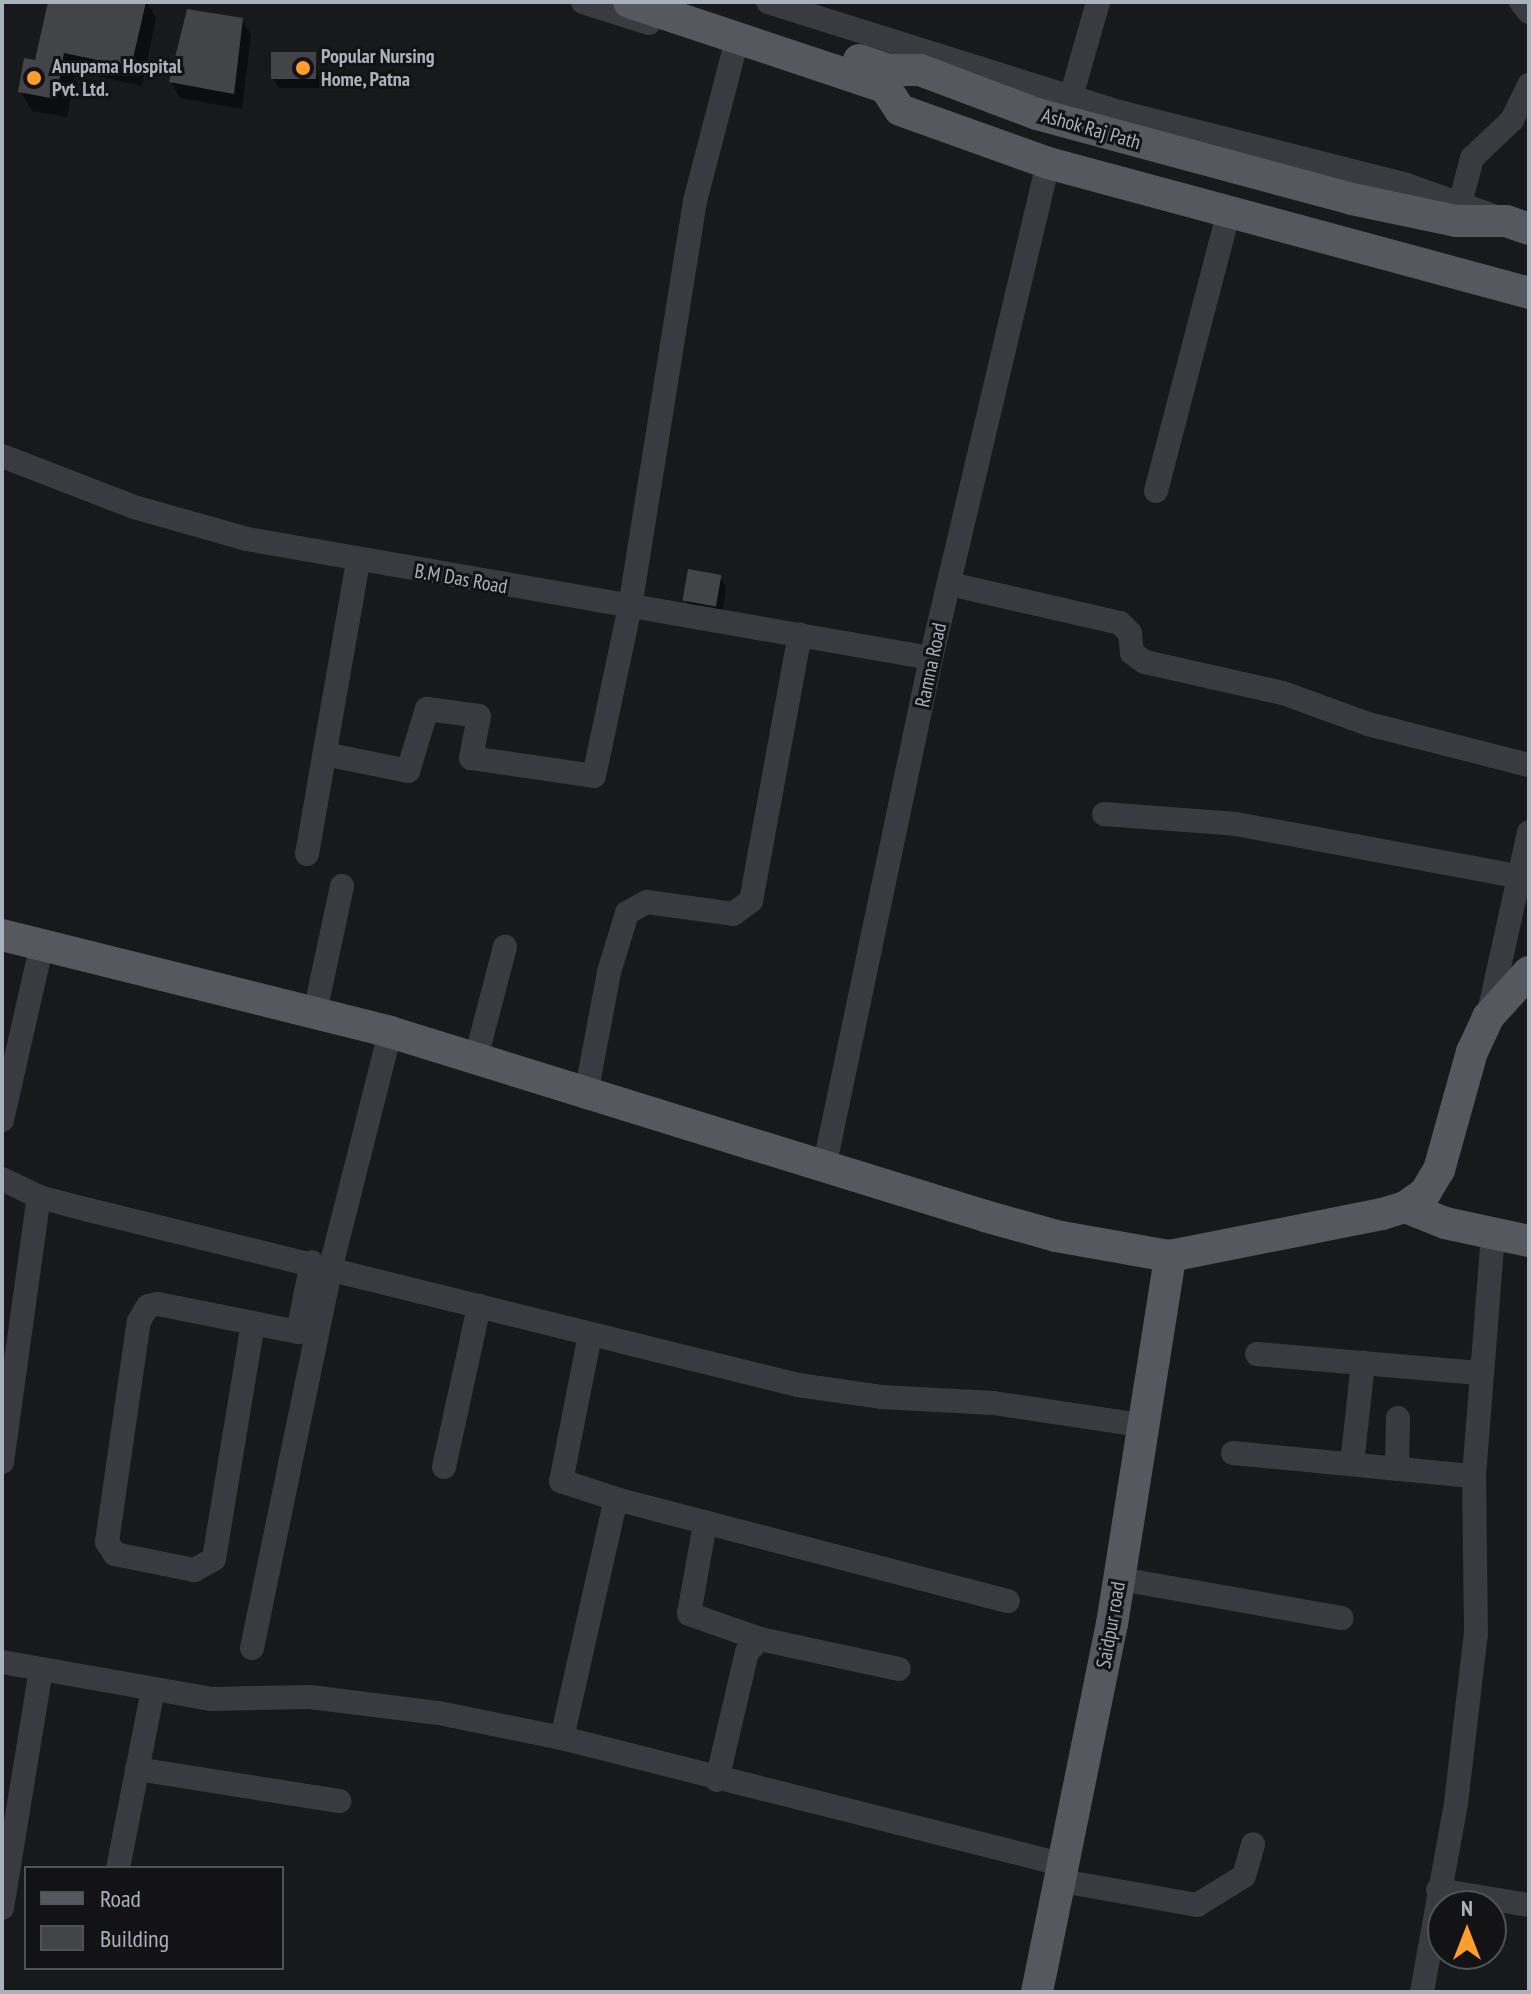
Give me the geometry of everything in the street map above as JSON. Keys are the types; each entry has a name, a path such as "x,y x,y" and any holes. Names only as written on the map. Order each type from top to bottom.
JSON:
{"main road":[{"path":"629,2 754,39 885,87 900,110 1048,163 1529,293"},
{"name":"Ashok Raj Path","path":"686,2 889,70 920,70 1037,114 1352,199 1458,213 1518,225"},
{"path":"2,935 390,1032 824,1168 1056,1236 1170,1256 1217,1251 1405,1207 1425,1193 1439,1170 1472,1052 1488,1017 1529,972"},
{"path":"1405,1207 1493,1234 1529,1241"},
{"name":"Saidpur road","path":"1037,1992 1120,1579 1141,1425 1170,1256"}],"street":[{"path":"583,2 900,110"},
{"path":"768,2 805,7 1071,97 1407,185 1458,213 1472,158 1512,120 1529,85"},
{"path":"1071,97 1098,2"},
{"path":"1521,2 1529,12"},
{"path":"325,754 408,771 427,709 479,716 471,758 594,776 630,607 695,201 734,51"},
{"name":"Ramna Road","path":"824,1168 931,658 1048,163"},
{"path":"1156,491 1229,211"},
{"name":"B.M Das Road","path":"2,456 191,525 358,561 931,658"},
{"path":"307,854 358,561"},
{"path":"950,584 1120,623 1130,633 1132,653 1145,662 1259,687 1324,705 1368,724 1529,765"},
{"path":"586,1094 609,972 627,913 647,902 733,914 751,901 800,634"},
{"path":"1104,814 1236,824 1521,877"},
{"path":"1488,1017 1529,832"},
{"path":"315,1012 342,886"},
{"path":"2,1120 42,944"},
{"path":"476,1058 505,947"},
{"path":"253,1323 214,1559 194,1570 115,1554 107,1542 139,1321 148,1306 253,1323 298,1332 322,1264 390,1032"},
{"path":"2,1179 39,1197 322,1264 590,1335 798,1385 881,1397 993,1403 1141,1425"},
{"path":"2,1462 13,1301 39,1197"},
{"path":"1438,1890 1456,1803 1476,1634 1474,1476 1479,1373 1493,1234"},
{"path":"252,1648 322,1264"},
{"path":"444,1467 479,1306"},
{"path":"590,1335 561,1481 705,1524 1008,1601"},
{"path":"1257,1354 1479,1373"},
{"path":"1352,1464 1363,1363"},
{"path":"1397,1469 1398,1418"},
{"path":"1233,1453 1474,1476"},
{"path":"562,1738 616,1499"},
{"path":"705,1524 689,1614 760,1639 899,1669"},
{"path":"1120,1579 1342,1618"},
{"path":"717,1780 747,1652 760,1639"},
{"path":"2,1662 211,1699 325,1699 439,1713 562,1738 1063,1873 1197,1905 1244,1876 1253,1844"},
{"path":"2,1908 41,1669"},
{"path":"118,1866 153,1690"},
{"path":"137,1769 339,1801"},
{"path":"1507,1901 1529,1905"},
{"path":"1422,1992 1427,1960"}],"building":[{"path":"48,2 146,2 131,67 64,53 56,99 18,92 24,58 35,60"},
{"path":"187,9 243,18 234,94 169,82"},
{"path":"271,52 316,52 316,79 271,79"},
{"path":"688,569 721,575 716,606 682,601"}],"place":[{"name":"Popular Nursing Home, Patna","path":"303,68"},
{"name":"Anupama Hospital Pvt. Ltd.","path":"34,78"}]}
